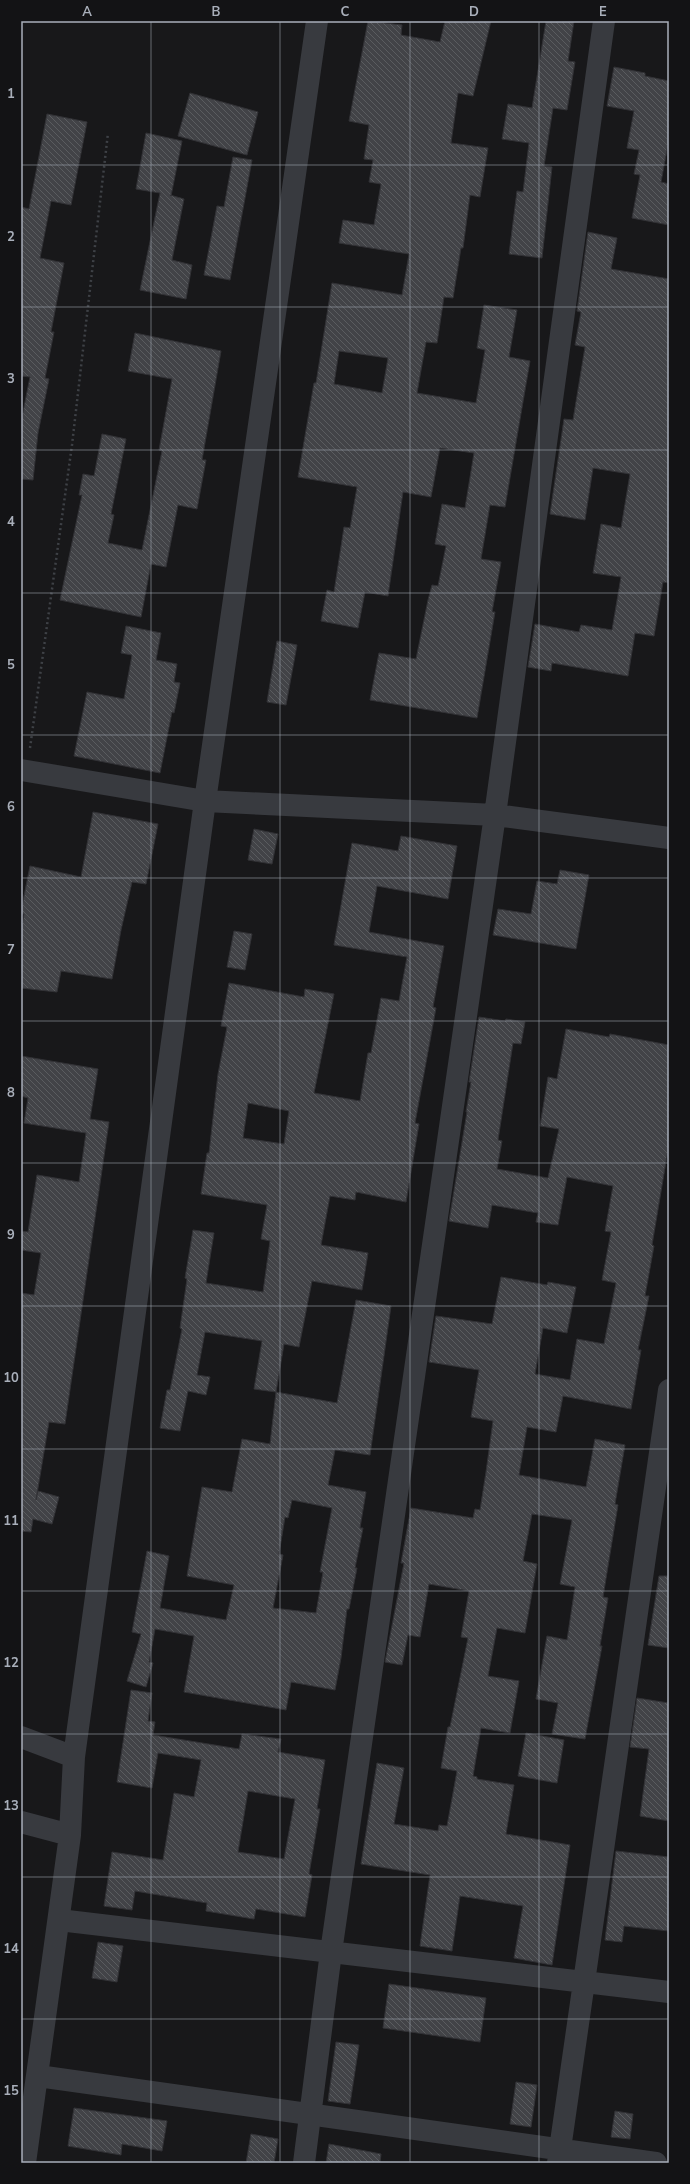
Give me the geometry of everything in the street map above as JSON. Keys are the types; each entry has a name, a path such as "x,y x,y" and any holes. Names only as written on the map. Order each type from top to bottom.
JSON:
{"street":[{"path":"26,2163 70,1835 74,1757 204,801 317,21"},
{"path":"304,2163 331,1952 495,815 604,21"},
{"path":"24,770 204,801 495,815 669,838"},
{"path":"559,2156 669,1390"},
{"path":"21,1737 74,1757"},
{"path":"21,1822 70,1835"},
{"path":"58,1920 669,1992"},
{"path":"38,2076 311,2114 559,2156 656,2163"}],"path":[{"path":"24,770 72,444 108,132"}],"building":[{"path":"368,21 402,25 401,35 440,42 445,21 491,21 473,96 458,93 451,143 488,148 480,197 470,195 463,248 461,248 453,298 444,297 437,343 426,342 417,393 476,403 485,350 477,348 484,305 517,310 509,357 530,361 505,507 490,505 481,559 501,562 492,612 495,612 477,718 370,700 379,653 416,659 428,600 432,585 438,586 446,546 435,544 442,504 465,508 474,453 440,448 431,497 403,492 388,596 365,592 358,628 321,621 327,590 334,592 344,527 350,528 357,487 298,477 314,383 316,383 332,283 402,295 409,254 339,243 343,220 374,225 381,184 369,182 373,160 364,159 369,125 349,121","holes":["339,351 388,358 382,393 334,384"]},
{"path":"546,21 574,21 568,61 575,62 567,110 553,108 544,166 552,167 542,258 509,254 517,191 523,192 529,143 502,139 508,104 532,108"},
{"path":"614,67 645,73 645,76 669,81 669,139 661,182 669,184 669,225 632,218 640,175 634,174 639,150 627,148 634,111 607,106"},
{"path":"190,93 258,112 247,155 178,136"},
{"path":"47,114 87,122 71,205 51,201 40,258 64,263 51,332 54,332 45,378 49,379 38,433 33,480 21,479 21,422 30,377 21,376 21,207 29,209"},
{"path":"146,133 182,141 171,195 184,199 172,260 192,265 186,299 140,290 160,193 136,189"},
{"path":"233,157 252,160 230,280 204,275 217,206 224,207"},
{"path":"588,232 617,238 611,269 669,279 669,583 663,582 654,636 635,633 628,676 552,663 551,671 528,667 535,624 579,632 581,625 612,630 621,577 593,573 601,524 621,528 630,474 593,468 585,520 550,514 564,419 573,420 585,347 575,345 581,312 577,311"},
{"path":"135,333 221,351 202,460 206,460 197,509 178,505 166,567 151,564 141,617 60,600 82,495 79,495 83,474 94,476 102,434 126,439 111,514 114,515 108,543 142,550 162,451 159,450 172,379 128,371"},
{"path":"126,626 161,633 156,660 177,664 174,682 180,683 174,713 172,712 160,773 74,756 87,692 124,699 132,655 121,653"},
{"path":"277,641 297,645 286,705 267,702"},
{"path":"93,812 158,824 146,884 132,882 112,979 61,971 57,992 21,988 21,930 24,914 21,914 21,911 30,866 81,877"},
{"path":"254,829 278,834 272,864 248,860"},
{"path":"401,836 457,846 448,899 377,886 369,932 444,946 433,1007 436,1008 415,1123 419,1124 406,1202 356,1192 355,1200 330,1196 321,1245 368,1253 362,1290 312,1281 299,1347 284,1344 276,1392 254,1389 262,1341 205,1332 197,1375 210,1377 206,1395 188,1391 180,1431 160,1428 167,1390 170,1390 182,1329 180,1328 187,1279 185,1278 193,1230 214,1233 206,1283 263,1292 270,1241 261,1239 267,1205 201,1194 207,1153 209,1153 218,1074 227,1027 221,1026 229,983 304,997 305,989 334,994 314,1093 360,1101 368,1053 371,1053 381,998 399,1001 407,957 334,945 352,843 398,851","holes":["248,1103 289,1111 284,1144 243,1138"]},
{"path":"560,870 589,875 576,949 493,935 498,909 531,914 537,881 557,884"},
{"path":"234,931 252,934 245,970 227,967"},
{"path":"479,1017 525,1022 521,1044 513,1043 498,1140 502,1141 497,1169 548,1178 559,1129 540,1126 548,1077 557,1079 566,1029 609,1037 610,1034 669,1045 669,1144 652,1245 654,1246 645,1296 649,1296 638,1350 641,1350 631,1409 563,1396 556,1432 527,1427 519,1475 586,1487 595,1439 625,1445 615,1504 618,1505 603,1597 608,1598 600,1646 602,1646 585,1739 552,1734 558,1703 536,1699 547,1636 567,1640 575,1587 560,1584 572,1520 532,1514 523,1561 537,1564 525,1633 497,1628 488,1676 519,1681 510,1733 481,1728 473,1776 477,1777 477,1779 514,1785 506,1834 570,1845 552,1965 514,1958 523,1906 460,1896 452,1951 420,1946 430,1875 361,1864 377,1763 404,1768 394,1824 438,1831 439,1825 447,1826 457,1771 441,1768 448,1727 450,1727 468,1638 461,1637 469,1591 429,1584 420,1637 408,1635 402,1665 385,1662 404,1563 401,1563 411,1508 473,1518 475,1509 480,1510 486,1472 493,1421 471,1417 479,1370 429,1362 436,1316 492,1324 501,1277 547,1285 548,1282 576,1287 567,1333 543,1328 535,1374 570,1380 577,1339 604,1344 616,1283 602,1280 611,1232 605,1231 613,1186 567,1177 558,1225 536,1222 538,1213 492,1205 488,1228 449,1221 467,1112 471,1082 469,1082"},
{"path":"21,1056 98,1069 90,1119 109,1122 65,1424 49,1422 36,1500 38,1491 59,1497 52,1524 33,1519 31,1532 21,1531 21,1293 34,1295 41,1253 21,1250 21,1231 28,1232 37,1175 79,1182 86,1133 24,1123 28,1098 21,1096"},
{"path":"356,1300 391,1306 370,1455 335,1450 328,1485 366,1492 360,1528 363,1528 355,1568 357,1568 349,1609 347,1609 341,1658 335,1690 291,1682 286,1710 184,1692 194,1636 155,1629 149,1662 153,1663 146,1687 127,1681 141,1634 132,1632 147,1551 169,1556 160,1608 226,1620 234,1585 187,1576 202,1487 232,1492 242,1439 270,1444 276,1392 337,1403","holes":["292,1500 332,1508 320,1572 323,1572 316,1613 273,1608 283,1555 279,1554 285,1517 288,1518"]},
{"path":"659,1576 669,1576 669,1648 648,1645"},
{"path":"131,1690 152,1693 148,1721 155,1722 153,1735 239,1749 242,1734 281,1739 278,1752 325,1760 317,1809 320,1809 309,1874 312,1875 305,1917 256,1909 254,1919 206,1911 207,1903 135,1891 132,1910 104,1906 112,1852 163,1860 174,1793 194,1797 201,1760 158,1753 152,1788 117,1782","holes":["248,1791 295,1799 284,1859 238,1852"]},
{"path":"637,1698 669,1703 669,1821 640,1816 649,1749 630,1747"},
{"path":"526,1733 564,1740 557,1783 518,1776"},
{"path":"616,1851 669,1857 669,1931 624,1926 622,1942 605,1940"},
{"path":"98,1942 123,1946 117,1982 92,1978"},
{"path":"389,1984 486,1998 480,2042 383,2028"},
{"path":"336,2042 359,2045 350,2104 328,2101"},
{"path":"516,2082 537,2085 531,2127 510,2124"},
{"path":"74,2108 167,2121 162,2151 122,2144 121,2155 68,2146"},
{"path":"615,2111 633,2114 630,2139 611,2137"},
{"path":"251,2134 278,2139 274,2163 246,2163"},
{"path":"329,2144 381,2154 380,2163 326,2163"}]}
